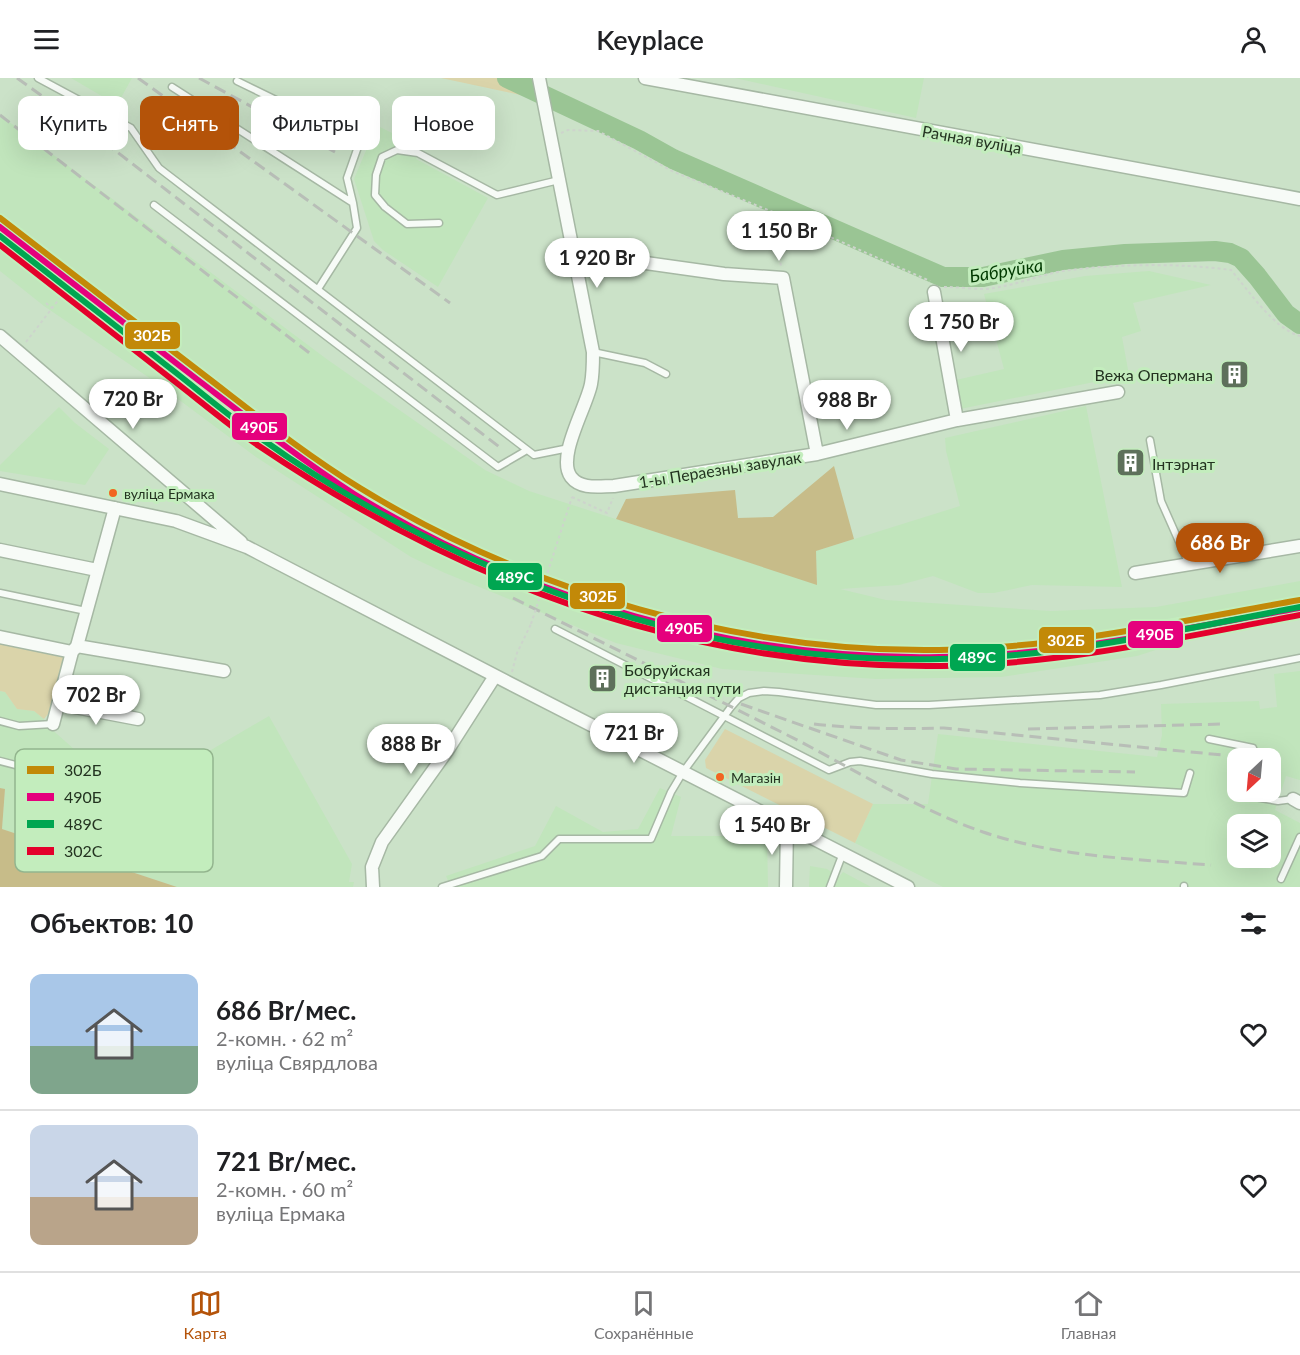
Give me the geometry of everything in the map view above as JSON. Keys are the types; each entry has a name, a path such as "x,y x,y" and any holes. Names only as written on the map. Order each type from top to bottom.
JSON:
{"street":[{"path":"539,78 594,352 591,385 568,448"},
{"name":"Рачная вуліца","path":"645,78 1300,199"},
{"path":"574,253 724,274 783,278 817,454"},
{"path":"934,292 957,420"},
{"path":"0,336 247,547"},
{"name":"1-ы Пераезны завулак","path":"568,448 567,462 570,476 584,486 614,486 817,454 957,420 1118,392"},
{"path":"0,484 176,521 247,547 908,887"},
{"path":"53,724 115,508"},
{"path":"1135,573 1300,546"},
{"path":"0,550 97,570"},
{"path":"0,637 224,671"},
{"path":"373,887 372,867 382,842 447,751 495,676"},
{"path":"59,704 138,719"},
{"path":"786,887 787,825"}],"lane":[{"path":"39,78 131,128 159,168 534,455 568,448"},
{"path":"237,81 360,141 347,178 357,228 318,289"},
{"path":"172,87 353,203"},
{"path":"439,222 407,224 385,207 375,195 376,175 382,157 398,150 418,153 498,195 559,179"},
{"path":"154,205 498,467 527,450"},
{"path":"594,352 645,363 666,374"},
{"path":"1150,440 1161,501 1189,564"},
{"path":"0,593 86,611"},
{"path":"555,629 829,770 850,762 860,761 932,774 1020,783 1184,793 1190,773"},
{"path":"442,887 542,856 559,839 651,839 671,792 683,772 724,715 739,698 749,693 779,692 876,705 952,704 1100,695 1161,686 1300,658"},
{"path":"0,721 19,726 53,724"},
{"path":"1209,738 1253,748"},
{"path":"0,761 15,765"},
{"path":"1281,879 1300,837"},
{"path":"830,887 843,853"}],"path":[{"path":"551,139 568,130 598,131 674,172 778,214 931,282 934,292 942,287 986,289 1069,270 1199,266 1231,270 1272,317 1289,333 1300,336"},
{"path":"778,214 777,243 783,278"},
{"path":"19,352 70,285"},
{"path":"46,303 52,308"},
{"path":"508,683 517,653 531,624 572,497 607,513"}],"shaded area":[{"path":"71,78 132,78 122,96 102,96"},
{"path":"441,78 525,78 525,96"},
{"path":"735,78 924,78 916,118"},
{"path":"0,115 18,128 18,150 47,150 328,360 485,470 529,491 817,584 816,551 960,506 946,451 945,438 1086,406 1122,587 1032,585 994,593 978,593 933,576 899,585 840,589 886,600 1051,611 1156,607 1300,581 1300,615 1224,628 1137,656 1001,677 876,679 722,669 616,643 411,557 256,457 151,379 44,306 0,271"},
{"path":"380,127 392,133 392,150 419,150 416,159 488,198 438,287 383,250 374,241 354,179 366,150 380,150"},
{"path":"1149,271 1211,285 1133,303 1141,331 1122,337 1129,375 960,409 956,380 1004,369 984,294 1085,276"},
{"path":"59,407 75,423 109,449 85,485 0,471 0,465"},
{"path":"834,466 854,539 816,551 817,585 616,519 626,499 735,490 738,518 773,517"},
{"path":"0,643 65,657 48,714 44,719 34,711 17,709 5,692 0,691"},
{"path":"1300,671 1300,780 1286,776 1281,791 1281,748 1227,748 1227,802 1278,802 1275,810 1300,823 1300,887 943,887 855,843 873,804 928,804 938,734 1157,757 1162,735 1161,704 1259,701 1260,709 1277,707 1274,674"},
{"path":"0,691 5,692 17,709 34,711 74,749 15,749 15,833 2,829 5,790 0,788"},
{"path":"269,716 352,864 349,882 354,882 353,887 177,887 132,872 213,872 213,749"},
{"path":"725,729 873,804 855,843 706,768 705,760"},
{"path":"0,788 5,789 2,829 15,833 15,872 132,872 177,887 0,887"},
{"path":"660,788 681,797 671,836 767,836 768,887 451,887 446,876 535,846 556,806 603,832 638,829"},
{"path":"810,866 827,869 839,877 843,872 871,887 809,887"}],"waterway":[{"name":"Бабруйка","path":"507,78 639,140 673,159 943,277 983,277 1063,260 1125,254 1215,251 1230,253 1241,258 1286,314 1300,324"}],"railway":[{"path":"17,78 73,118 502,449"},
{"path":"138,78 450,303"},
{"path":"199,78 335,152"},
{"path":"0,115 312,355"},
{"path":"513,598 801,742 913,802 983,832 1067,852 1211,865"},
{"path":"741,704 901,760 956,769 1135,772"},
{"path":"814,724 846,727 944,728 1222,755"},
{"path":"1028,729 1223,724"}],"transit line":[{"name":"302Б","path":"0,218 281,434 360,488 425,525 494,558 565,586 639,609 713,627 789,641 864,648 939,650 1075,639 1300,600"},
{"name":"490Б","path":"0,227 256,424 354,494 420,531 489,564 561,593 635,616 711,635 787,648 863,655 939,657 1075,647 1300,608"},
{"name":"489С","path":"0,236 238,422 315,474 373,509 435,542 564,596 630,617 696,634 806,653 851,657 940,659 1031,654 1076,648 1300,607"},
{"name":"302С","path":"0,245 236,430 337,495 417,539 499,577 583,609 669,634 758,652 848,663 940,666 1031,661 1076,655 1166,641 1300,615"}],"place":[{"name":"Вежа Опермана","path":"1234,374"},
{"name":"Інтэрнат","path":"1131,463"},
{"name":"вуліца Ермака","path":"113,493"},
{"name":"Бобруйская дистанция пути","path":"603,678"},
{"name":"Магазін","path":"720,777"}]}
